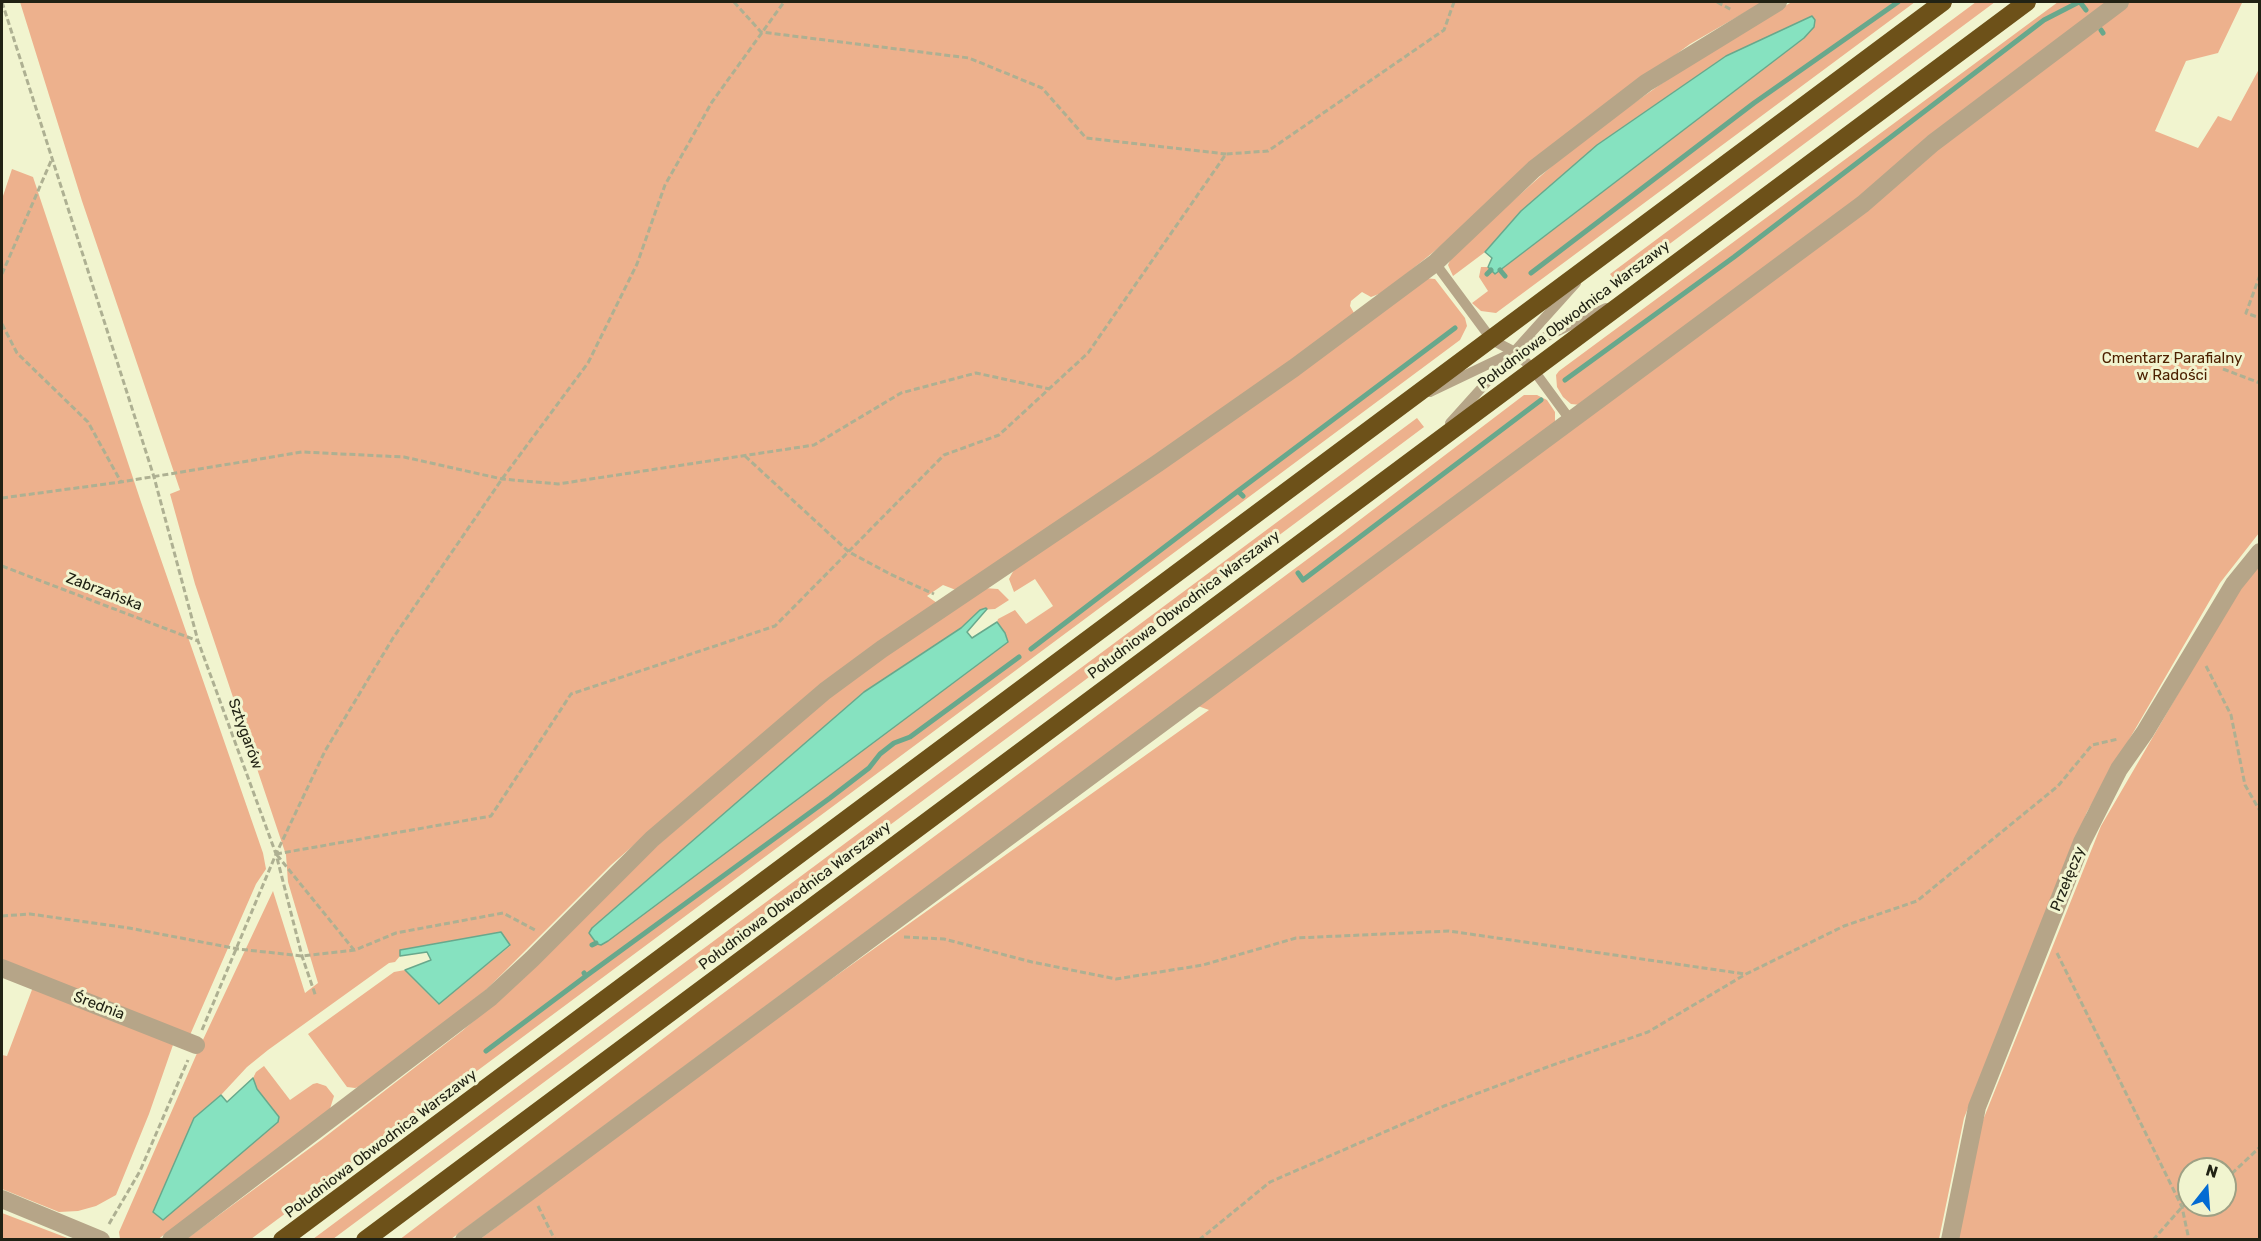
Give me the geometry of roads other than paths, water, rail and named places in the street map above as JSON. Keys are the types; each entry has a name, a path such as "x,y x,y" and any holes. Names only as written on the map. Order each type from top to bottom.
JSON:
{"highway":[{"name":"Południowa Obwodnica Warszawy","path":"282,1239 1943,2"},
{"name":"Południowa Obwodnica Warszawy","path":"365,1239 1532,368 2027,2"}],"street":[{"path":"171,1239 491,997 652,839 825,691 1294,368 1435,263 1534,169 1646,82 1778,2"},
{"path":"464,1239 1863,204 1933,143 2120,2"},
{"name":"Przełęczy","path":"1950,1239 1977,1107 2082,842 2119,769 2145,732 2234,584 2259,552"},
{"name":"Średnia","path":"2,968 196,1045"},
{"path":"2,1199 101,1239"}],"lane":[{"path":"1434,441 1597,260"},
{"path":"1435,263 1492,340 1515,352 1532,368 1571,421"},
{"path":"1405,404 1627,298"}],"waterway":[{"path":"1531,273 1754,103 1898,2"},
{"path":"1565,380 1734,257 2044,20 2079,2"},
{"path":"2080,2 2086,10"},
{"path":"1487,274 1491,270"},
{"path":"1500,270 1505,276"},
{"path":"1238,491 1455,328"},
{"path":"1298,573 1303,580 1541,400"},
{"path":"1031,649 1238,491 1243,496"},
{"path":"586,976 830,798 869,768 880,754 894,743 910,737 1019,657"},
{"path":"592,945 596,943"},
{"path":"486,1051 586,976 584,973"}],"park label":[{"name":"Cmentarz Parafialny w Radości","path":"2172,368"}]}
